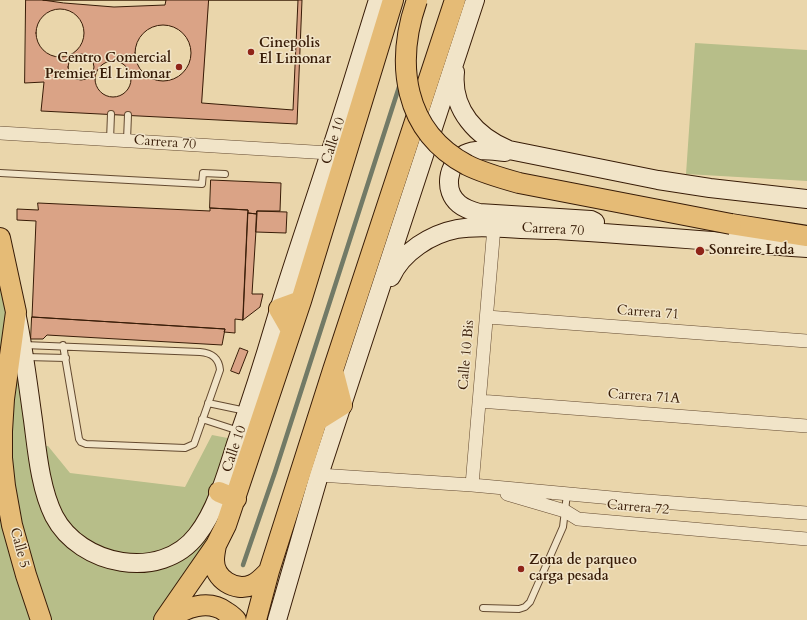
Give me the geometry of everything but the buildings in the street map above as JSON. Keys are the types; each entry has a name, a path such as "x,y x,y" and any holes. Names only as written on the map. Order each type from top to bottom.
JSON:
{"main road":[{"name":"Calle 10","path":"164,620 216,545 226,525 228,495 291,330 393,0"},
{"path":"416,0 405,54 408,88 413,105 423,125 436,142 451,155 468,165 519,183 731,224 807,236"},
{"path":"256,620 269,571 333,370 455,0"},
{"name":"Calle 5","path":"0,238 16,312 4,399 2,458 5,486 12,525 26,575 42,620"},
{"path":"291,330 279,309 300,301"},
{"path":"318,420 342,405 333,370"},
{"path":"216,545 214,560 216,571 222,579 231,585 242,587 252,585 269,571"},
{"path":"169,620 183,611 197,606 211,606 225,611 236,620"}],"street":[{"name":"Calle 10","path":"16,312 24,351 38,458 46,497 54,517 67,535 79,545 103,558 125,563 144,563 165,558 182,549 198,533 208,517 228,495 240,432 248,412 279,309 378,0"},
{"path":"278,620 318,475 362,346 475,0"},
{"path":"459,51 455,70 455,88 458,101 464,114 483,137 503,148 524,154 673,182 710,188 807,199"},
{"name":"Carrera 70","path":"0,133 330,153"},
{"path":"524,154 475,150 464,154 455,162 450,172 449,184 452,194 458,204 468,210 479,213 591,220 618,233"},
{"name":"Carrera 70","path":"362,346 395,269 414,249 429,239 448,231 469,227 494,227 618,233 807,248"},
{"name":"Calle 10 Bis","path":"472,485 494,227"},
{"name":"Carrera 71","path":"486,317 807,341"},
{"name":"Carrera 71A","path":"479,401 807,426"},
{"name":"Carrera 72","path":"318,475 472,485 807,514"},
{"name":"Carrera 72","path":"472,485 565,510 578,518 807,539"}],"lane":[{"path":"110,140 111,114"},
{"path":"127,140 128,115"},
{"path":"0,173 202,184 203,173 225,174"},
{"path":"24,351 63,346 206,352 215,358 220,366 220,370 194,444 188,447 84,444 79,439 63,346"},
{"path":"24,351 66,358"},
{"path":"208,403 248,412"},
{"path":"202,419 240,432"},
{"path":"482,608 519,609 525,607 530,602 562,526 567,494"}],"green space":[{"path":"695,43 807,50 807,181 686,174"},
{"path":"0,238 44,446 48,446 70,473 185,487 212,435 238,440 199,533 216,545 164,620 0,620"}],"waterway":[{"path":"243,565 275,472 400,84"}],"place":[{"name":"Cinepolis El Limonar","path":"251,52"},
{"name":"Centro Comercial Premier El Limonar","path":"179,67"},
{"name":"Sonreire Ltda","path":"700,251"},
{"name":"Zona de parqueo carga pesada","path":"521,569"}]}
